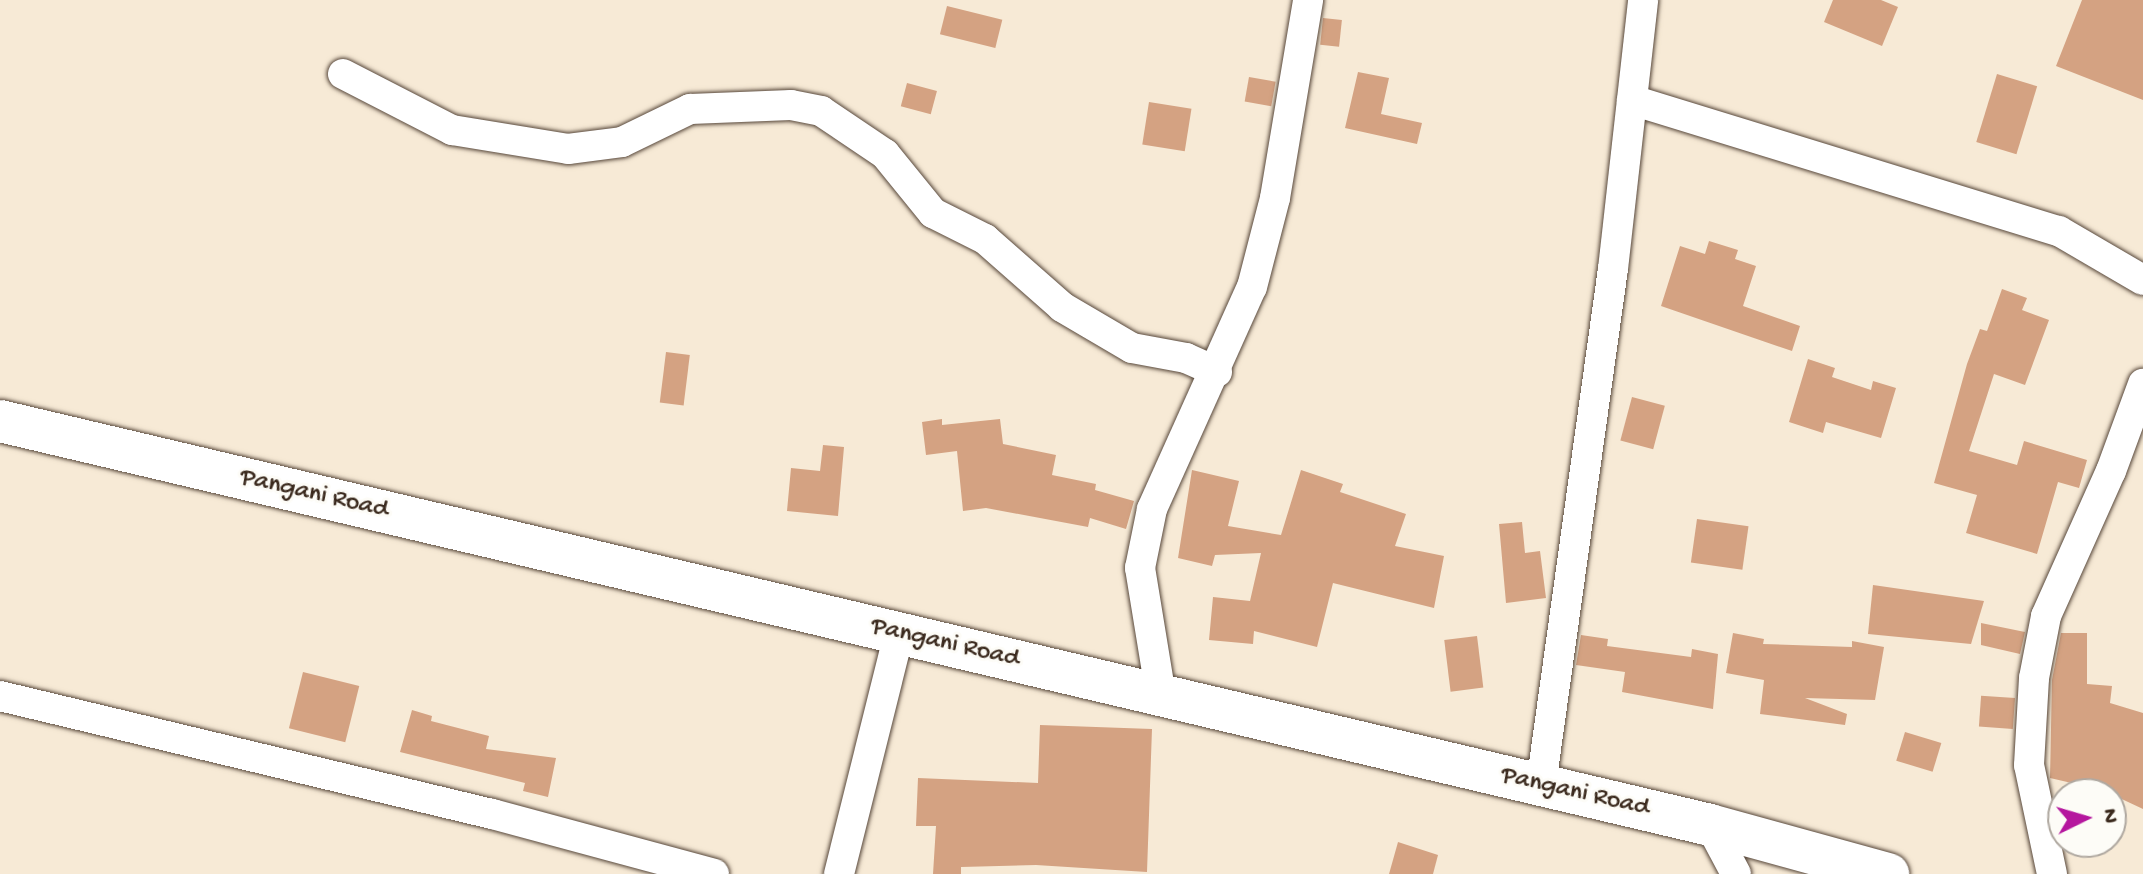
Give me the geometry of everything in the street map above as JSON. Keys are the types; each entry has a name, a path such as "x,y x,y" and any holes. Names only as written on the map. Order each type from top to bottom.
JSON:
{"main road":[{"name":"Pangani Road","path":"0,421 1710,825 1888,874"}],"street":[{"path":"1161,696 1140,568 1152,509 1217,372 1252,287 1275,198 1308,0"},
{"path":"1541,785 1643,0"},
{"path":"343,74 452,130 568,149 622,142 690,109 791,105 821,111 885,154 933,213 985,239 1062,307 1132,348 1186,358 1217,372"},
{"path":"1632,100 2059,231 2143,280"},
{"path":"2052,874 2029,765 2037,663 2046,616 2111,471 2143,384"},
{"path":"839,874 899,633"},
{"path":"0,696 492,814 714,874"},
{"path":"1710,825 1736,874"}],"building":[{"path":"1833,0 1881,0 1898,7 1882,46 1824,22"},
{"path":"2082,0 2143,0 2143,100 2056,66"},
{"path":"947,6 1002,20 995,48 940,34"},
{"path":"1323,18 1342,20 1339,47 1320,45"},
{"path":"1358,72 1389,78 1381,114 1422,123 1417,144 1345,128"},
{"path":"1997,74 2037,86 2016,154 1976,142"},
{"path":"1249,77 1276,82 1271,106 1245,102"},
{"path":"907,83 937,91 931,114 901,106"},
{"path":"1149,102 1191,109 1185,151 1142,144"},
{"path":"1709,241 1738,250 1735,259 1756,266 1743,306 1800,326 1792,351 1661,306 1680,246 1705,254"},
{"path":"2002,289 2027,298 2022,310 2049,320 2025,385 1994,374 1969,451 2017,465 2024,441 2087,460 2079,488 2058,482 2037,554 1966,533 1977,495 1934,483 1967,364 1980,329 1987,331"},
{"path":"666,352 690,355 684,406 660,403"},
{"path":"1808,359 1835,368 1832,377 1871,390 1873,381 1896,388 1881,438 1826,422 1823,433 1789,422"},
{"path":"1632,397 1665,406 1653,449 1620,440"},
{"path":"942,419 942,425 1000,419 1003,444 1056,455 1052,475 1096,484 1095,490 1134,501 1126,529 1090,518 1088,527 986,508 963,511 957,451 926,455 922,422"},
{"path":"823,445 844,447 838,516 787,511 791,468 820,471"},
{"path":"1192,470 1239,481 1228,526 1281,535 1301,470 1343,484 1340,492 1406,514 1395,546 1444,556 1434,608 1333,583 1317,647 1254,631 1253,644 1209,640 1213,597 1250,601 1261,553 1215,555 1212,566 1178,558"},
{"path":"1697,519 1748,526 1742,570 1691,563"},
{"path":"1522,522 1525,553 1540,551 1546,598 1506,603 1499,524"},
{"path":"1873,585 1984,601 1971,644 1868,634"},
{"path":"1981,623 2025,632 2020,654 1981,645"},
{"path":"1733,633 1764,639 1763,644 1852,647 1852,641 1884,647 1875,700 1805,698 1847,714 1845,725 1760,714 1764,680 1726,673"},
{"path":"2061,633 2087,633 2087,684 2112,686 2110,703 2143,713 2143,809 2127,802 2127,778 2050,778 2052,680"},
{"path":"1581,635 1608,639 1607,646 1691,657 1692,649 1718,654 1713,709 1622,692 1625,672 1576,665"},
{"path":"1477,636 1483,688 1451,692 1444,640"},
{"path":"303,672 359,686 345,742 289,728"},
{"path":"1981,696 2015,698 2013,729 1979,727"},
{"path":"412,710 432,716 431,721 489,736 486,749 556,758 548,797 523,791 525,783 400,752"},
{"path":"1040,725 1152,729 1147,872 1036,865 961,867 961,874 933,874 936,826 916,826 918,778 1038,783"},
{"path":"1905,732 1941,743 1933,772 1896,761"},
{"path":"1398,842 1438,855 1433,874 1389,874"}]}
